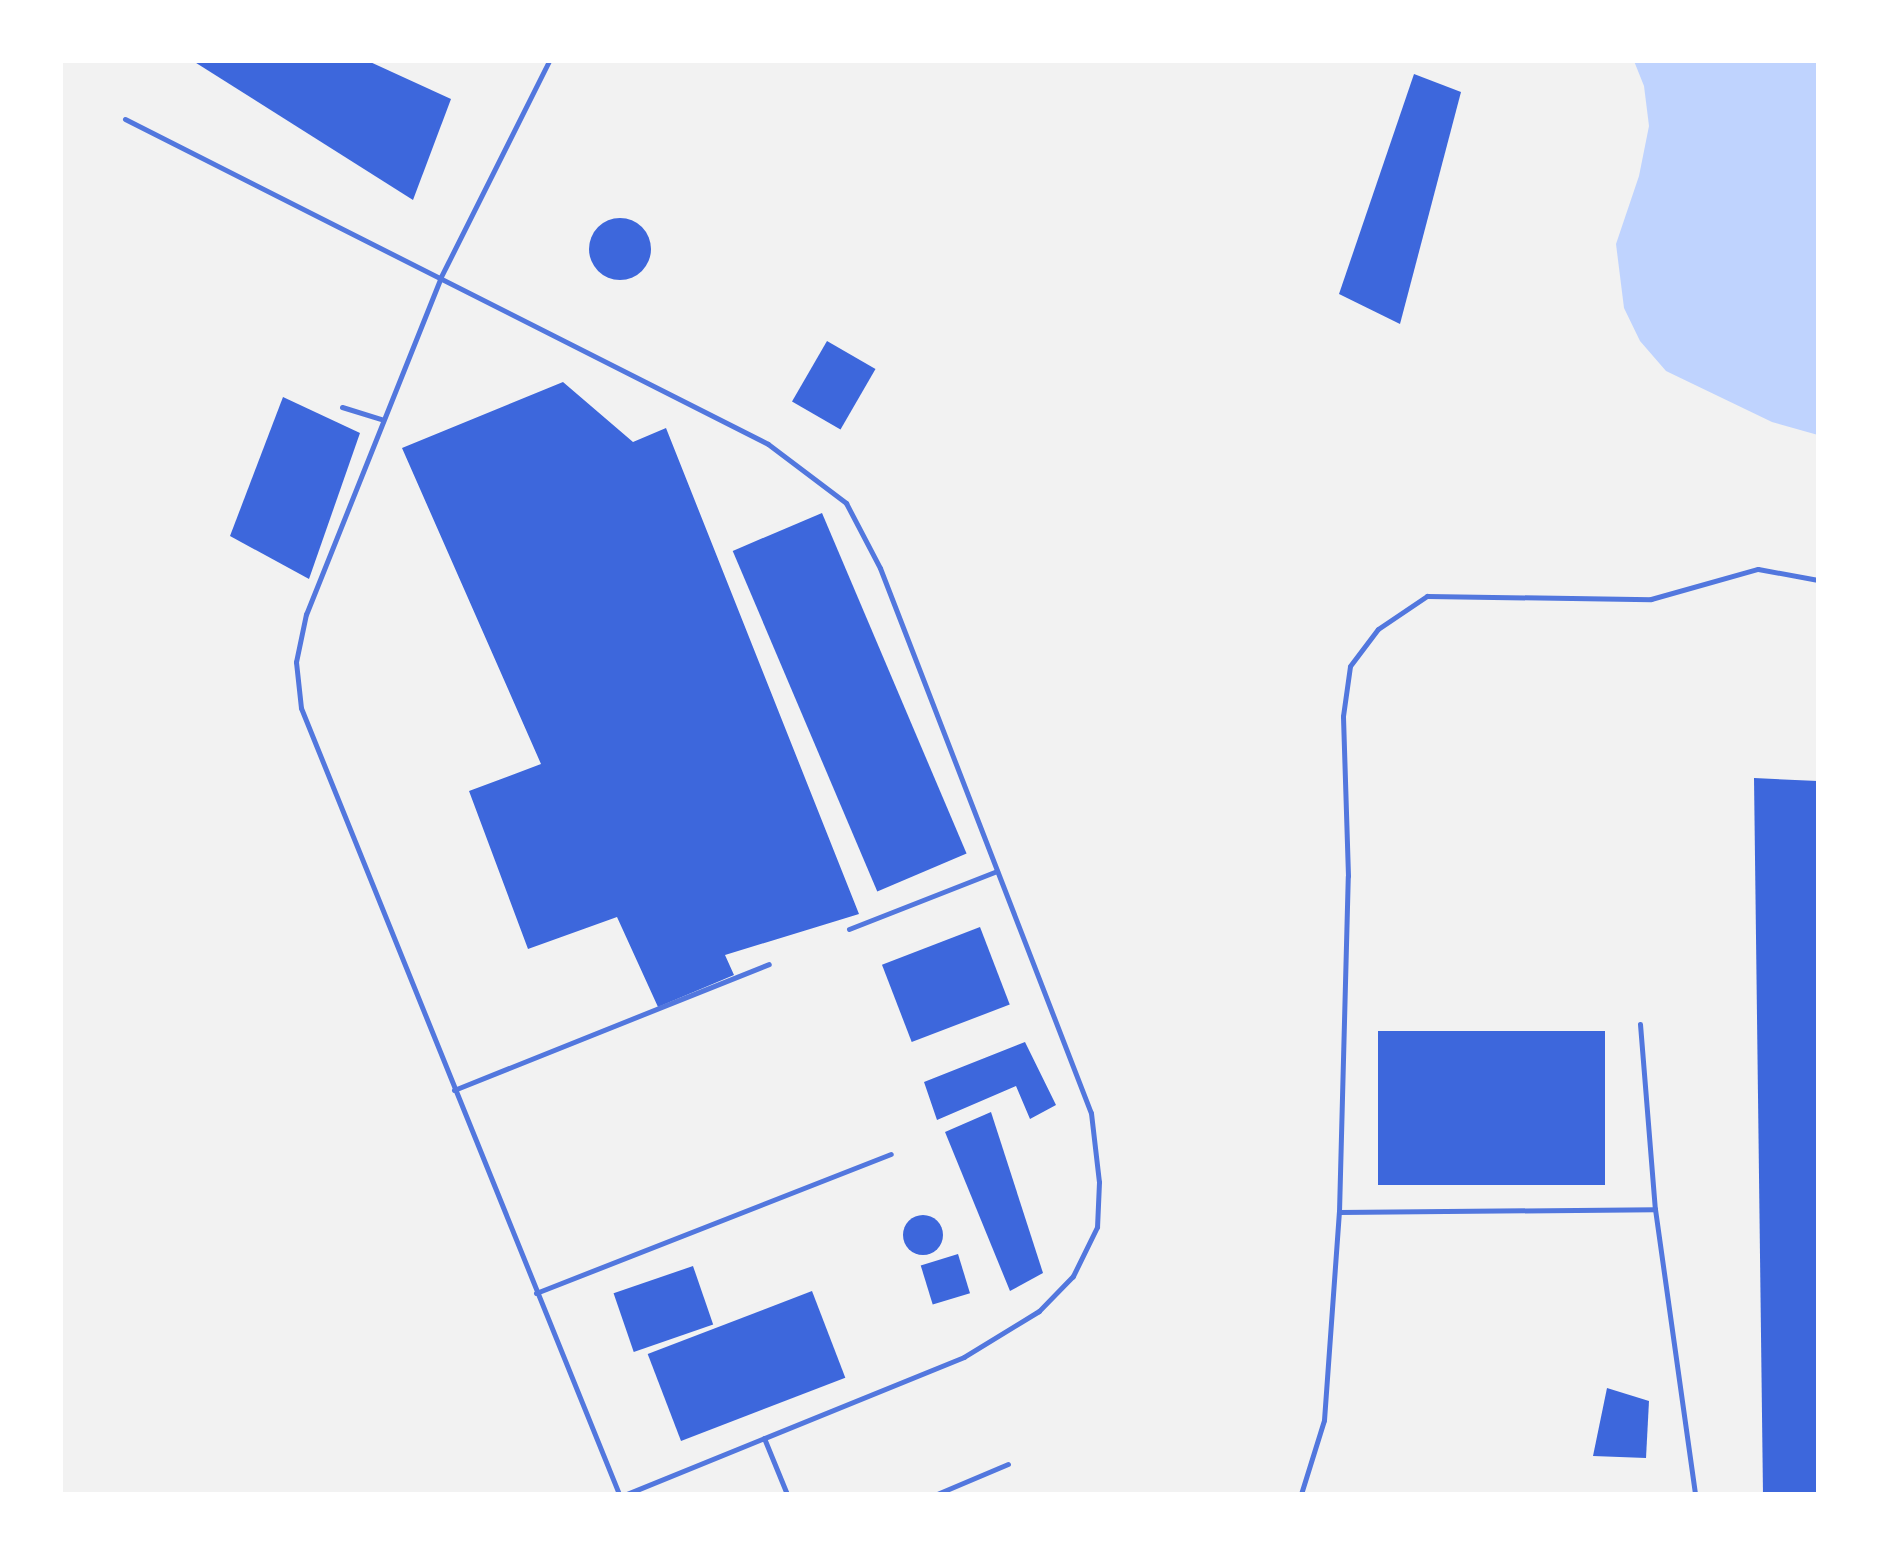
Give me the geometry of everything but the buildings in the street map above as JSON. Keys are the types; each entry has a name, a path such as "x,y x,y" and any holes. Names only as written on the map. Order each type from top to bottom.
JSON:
{"lane":[{"path":"549,61 440,277 306,614 296,662 301,708 619,1494"},
{"path":"125,119 768,444 846,503 880,568 1091,1113 1099,1182 1097,1227 1073,1276 1039,1311 964,1357 626,1494"},
{"path":"342,407 382,419"},
{"path":"1301,1494 1324,1420 1339,1212 1348,876 1343,716 1350,666 1378,629 1427,596 1651,599 1758,569 1818,580"},
{"path":"849,929 998,871"},
{"path":"454,1090 769,964"},
{"path":"1640,1024 1655,1209 1695,1494"},
{"path":"536,1293 891,1154"},
{"path":"1339,1212 1655,1209"},
{"path":"764,1438 787,1494"},
{"path":"937,1494 1008,1464"}],"water":[{"path":"1634,61 1818,61 1818,435 1772,422 1666,371 1640,341 1624,308 1616,244 1639,176 1649,126 1644,86"}]}
